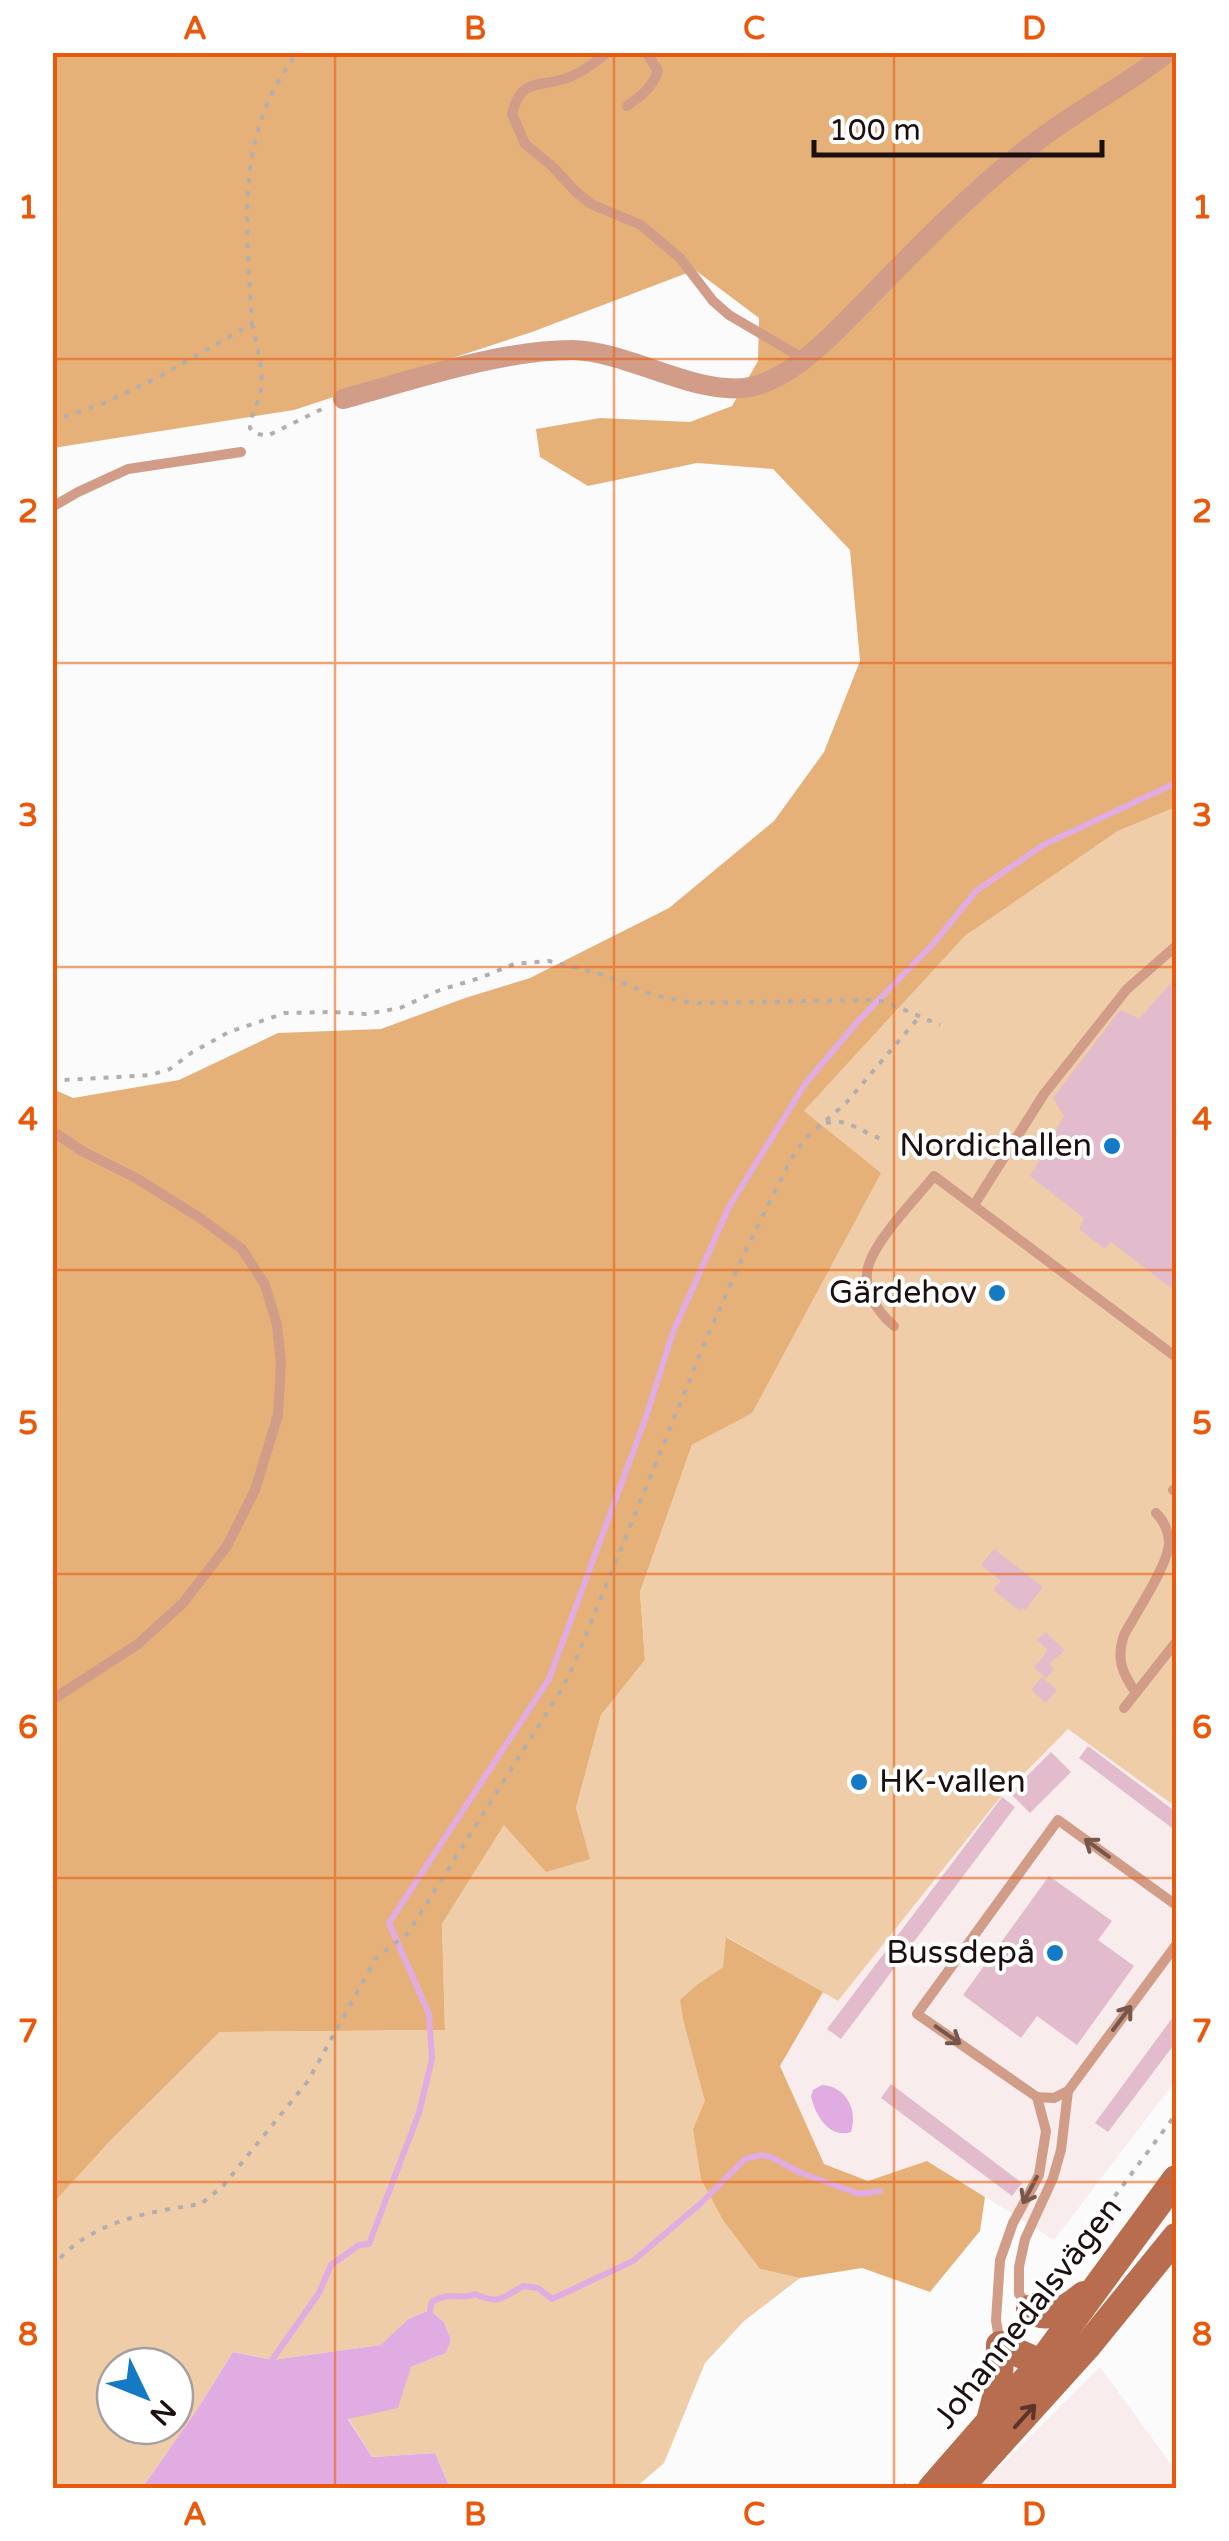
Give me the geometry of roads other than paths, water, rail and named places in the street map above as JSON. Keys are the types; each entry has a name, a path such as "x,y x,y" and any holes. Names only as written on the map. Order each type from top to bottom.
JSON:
{"main road":[{"name":"Johannedalsvägen","path":"923,2482 989,2423 1040,2363 1176,2178"},
{"name":"Johannedalsvägen","path":"960,2488 1090,2344 1176,2236"},
{"path":"1030,2309 1045,2315 1066,2308 1101,2282"},
{"path":"989,2423 1000,2386 1000,2345 1040,2363 1064,2358 1090,2344"}],"street":[{"path":"343,400 508,356 574,350 726,388 751,387 776,377 832,335 936,230 1036,141 1137,77 1168,52"}],"lane":[{"path":"608,52 581,72 529,86 520,93 512,114 525,144 592,204 641,225 664,242 729,315 804,359"},
{"path":"627,106 654,83 658,71 646,52"},
{"path":"52,507 128,469 241,452"},
{"path":"974,1205 1044,1094 1127,989 1176,946"},
{"path":"52,1131 136,1178 242,1249 265,1285 278,1325 282,1363 278,1416 255,1490 227,1546 183,1604 138,1644 52,1700"},
{"path":"894,1326 874,1302 868,1286 868,1266 882,1241 934,1176 1176,1357"},
{"path":"1136,1694 1123,1676 1120,1646 1167,1554 1168,1534 1164,1520 1156,1512"},
{"path":"1124,1708 1176,1642"},
{"path":"1176,1905 1058,1820 917,2014 1037,2097 1054,2098 1068,2091 1176,1945"},
{"path":"1030,2309 1018,2294 1019,2267 1025,2238 1053,2178 1061,2150 1068,2091"},
{"path":"1000,2345 996,2320 1000,2260 1013,2223 1038,2174 1046,2131 1037,2097"}],"waterway":[{"path":"272,2360 319,2293 331,2265 359,2245 369,2244 419,2113 432,2059 429,2014 389,1923 549,1679 646,1417 673,1332 729,1207 805,1084 859,1020 934,943 976,891 1043,845 1176,783"},
{"path":"430,2310 432,2302 444,2297 475,2294 495,2299 523,2286 538,2288 552,2299 633,2261 745,2159 771,2157 801,2173 859,2194 880,2191"}],"place":[{"name":"Nordichallen","path":"1112,1146"},
{"name":"Gärdehov","path":"997,1293"},
{"name":"HK-vallen","path":"859,1782"},
{"name":"Bussdepå","path":"1055,1953"}]}
